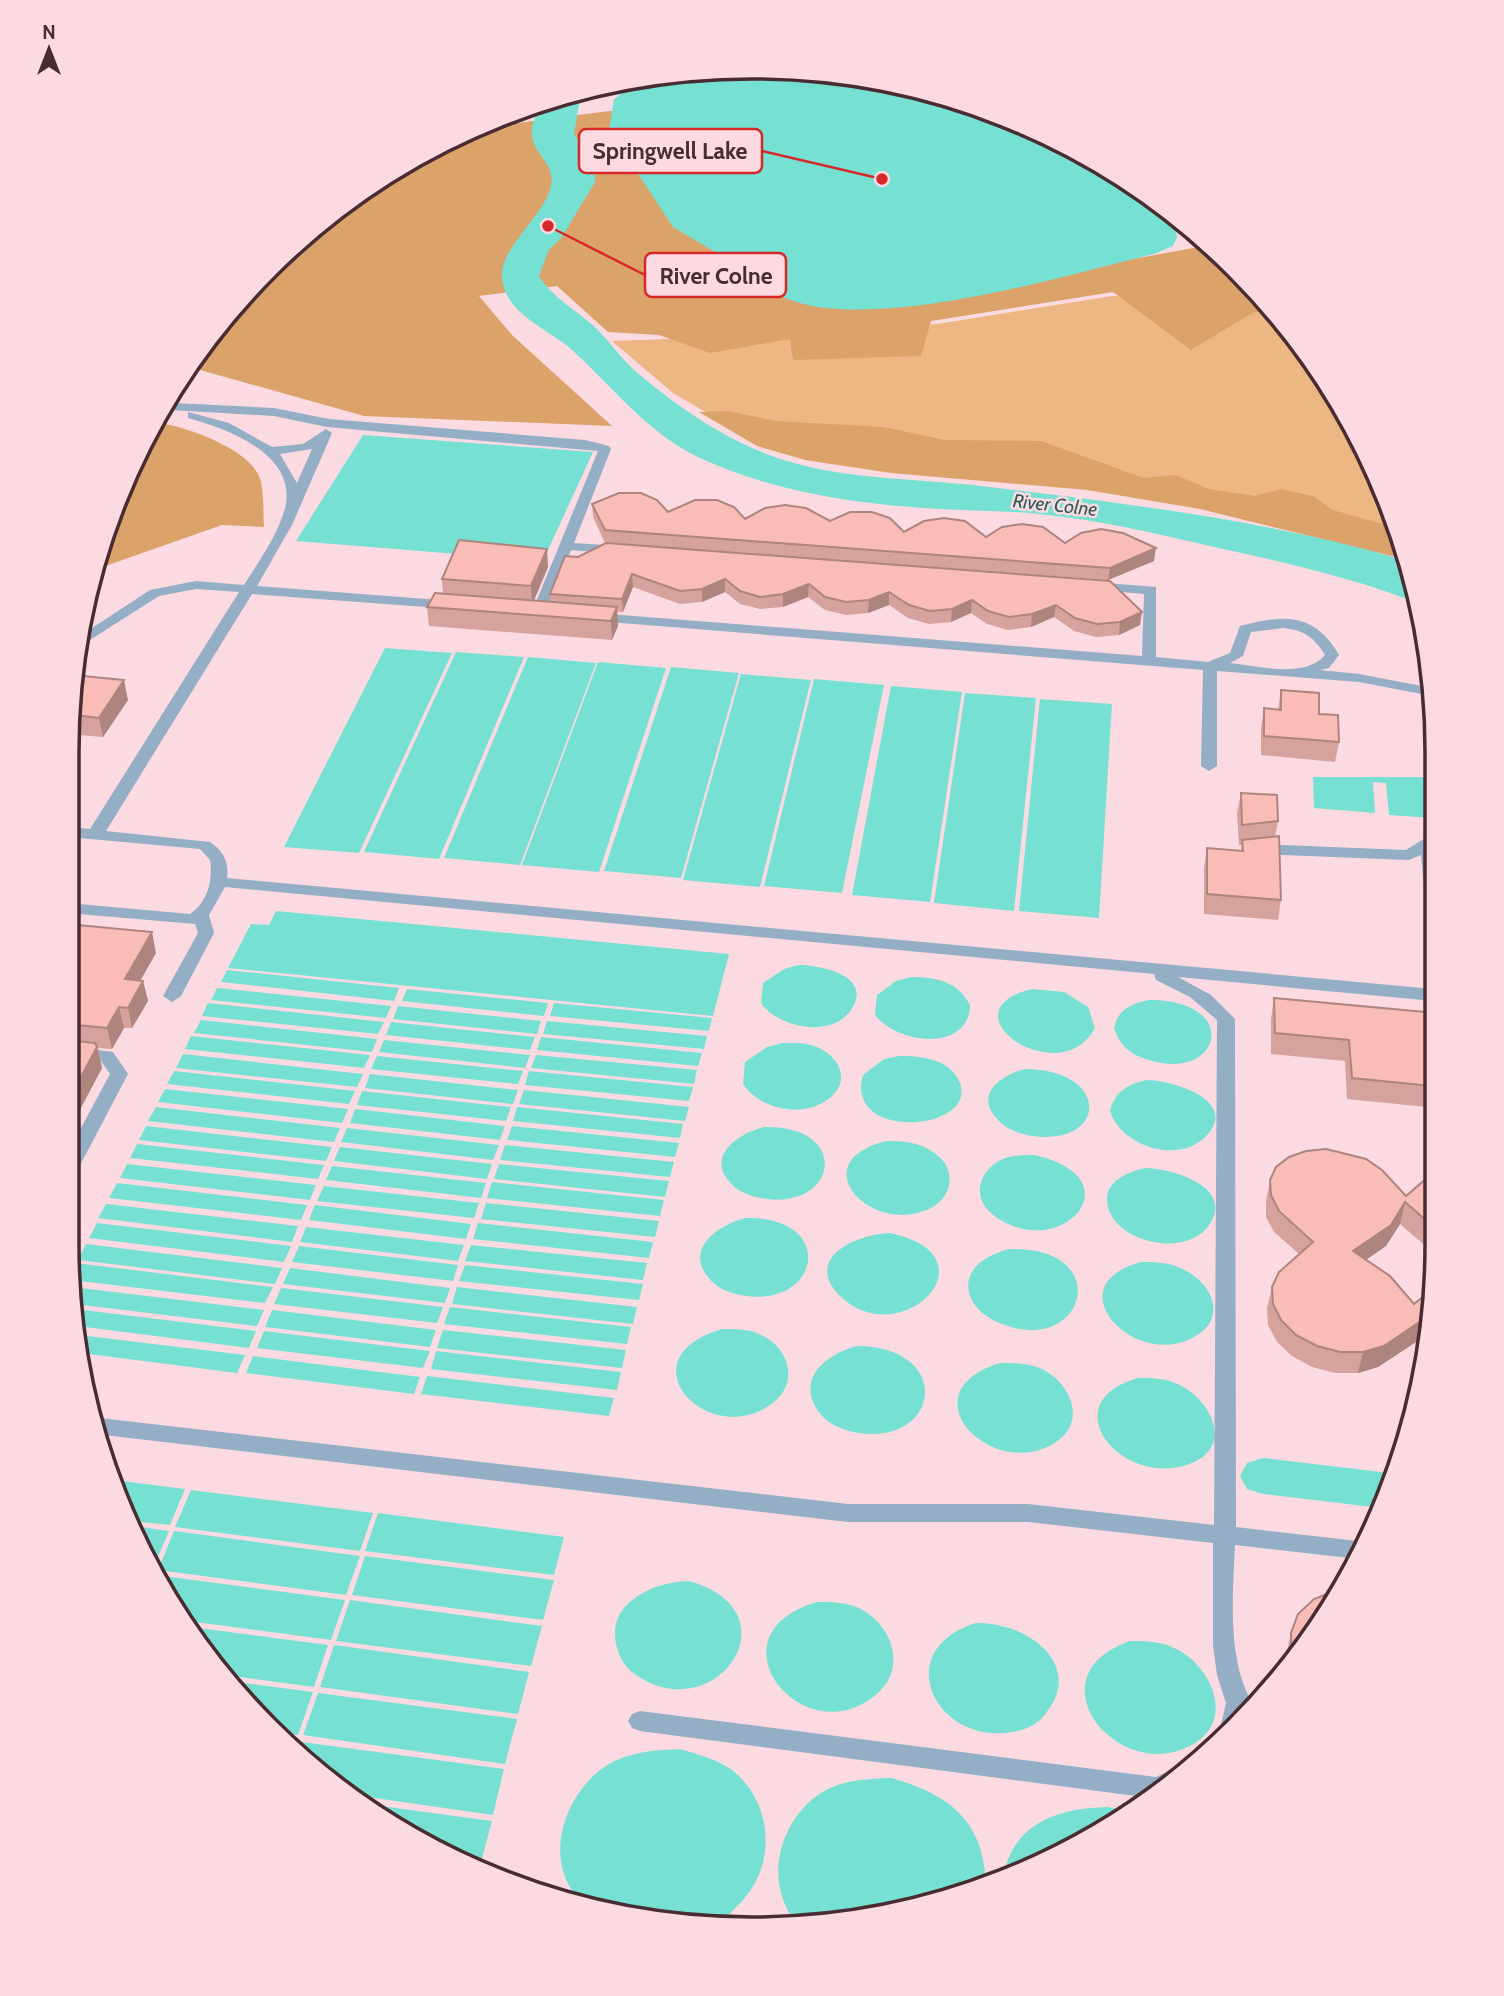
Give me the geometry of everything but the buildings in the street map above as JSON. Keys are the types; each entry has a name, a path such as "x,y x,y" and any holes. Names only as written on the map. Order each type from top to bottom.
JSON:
{"lane":[{"path":"174,407 316,417 326,429 585,444 605,450 539,612"},
{"path":"173,409 230,428 270,451 289,477 292,508"},
{"path":"270,451 299,450 316,443 326,429"},
{"path":"95,835 247,588 292,508 326,429"},
{"path":"565,546 635,551"},
{"path":"90,636 155,593 172,587 195,585 469,606"},
{"path":"1082,585 1151,590 1149,662"},
{"path":"580,615 1359,678 1422,690"},
{"path":"1210,666 1236,656 1245,629 1267,622 1301,627 1321,636 1332,655 1324,665 1296,673"},
{"path":"1209,766 1210,666"},
{"path":"79,833 204,845 214,849 219,857 220,882 201,916 193,919 79,909"},
{"path":"1238,853 1261,848 1409,855 1425,845"},
{"path":"220,882 1425,994"},
{"path":"172,996 206,933 201,916"},
{"path":"1140,968 1185,985 1226,1019 1227,1497 1224,1534 1224,1657 1237,1710"},
{"path":"79,1053 107,1056 119,1074 79,1149"},
{"path":"104,1427 848,1513 1028,1513 1352,1549"},
{"path":"640,1721 1149,1787"}],"shaded area":[{"path":"632,108 872,307 1197,247 1261,312 1254,312 1191,350 1113,292 931,321 921,356 793,360 790,339 710,353 659,335 608,332 557,286 479,296 512,335 612,426 364,416 198,369 246,308 276,276 342,218 415,169 454,148 510,124"},
{"path":"1244,293 1286,342 1335,415 1356,454 1389,534 707,413 673,393 612,341 803,334 937,324 1112,296"},
{"path":"727,411 776,421 883,427 945,440 1041,441 1144,478 1176,475 1209,489 1255,496 1281,489 1313,496 1333,510 1386,525 1396,557 1200,509 1087,490 891,473 805,460 757,446 699,412"},
{"path":"164,424 216,441 246,459 256,470 261,482 264,527 222,525 105,566 130,494"}],"water":[{"path":"752,79 840,85 926,102 968,114 1050,148 1126,192 1175,229 1177,237 1173,246 1154,254 946,302 887,309 832,309 788,299 757,277 673,227 609,130 614,99 625,91 664,85"},
{"path":"582,101 574,134 596,163 595,182 562,237 549,250 539,276 559,298 597,329 633,369 698,419 735,440 772,456 823,470 1141,506 1247,523 1352,546 1396,558 1407,599 1344,578 1108,524 1029,513 861,502 794,490 731,471 681,448 647,423 571,349 529,320 505,291 502,278 507,257 550,190 552,178 549,168 534,143 534,119 537,114"},
{"path":"363,435 593,452 543,561 296,541"},
{"path":"385,648 452,653 359,853 284,847"},
{"path":"456,652 524,657 439,859 364,852"},
{"path":"528,657 596,663 520,865 444,858"},
{"path":"598,662 666,668 599,872 522,865"},
{"path":"671,667 739,673 681,878 604,871"},
{"path":"741,674 811,680 760,887 683,880"},
{"path":"814,679 884,685 842,893 764,886"},
{"path":"891,686 962,692 930,902 852,895"},
{"path":"965,693 1036,698 1014,911 934,903"},
{"path":"1040,699 1112,704 1099,918 1019,911"},
{"path":"1313,777 1425,777 1425,817 1389,815 1386,783 1373,782 1375,813 1314,808"},
{"path":"276,911 729,954 713,1016 228,968 251,924 269,925"},
{"path":"798,965 828,969 848,979 857,994 854,1005 846,1016 822,1027 808,1027 781,1019 769,1012 761,1003 763,983 784,969"},
{"path":"227,970 399,988 394,1001 221,982"},
{"path":"911,977 945,982 959,990 970,1005 967,1020 958,1031 945,1037 914,1037 885,1025 875,1015 877,995 896,981"},
{"path":"217,988 391,1006 386,1018 211,1000"},
{"path":"407,989 548,1004 544,1016 402,1001"},
{"path":"1032,989 1064,992 1088,1007 1095,1028 1078,1046 1057,1053 1035,1050 1016,1042 1002,1028 998,1014 1007,1000"},
{"path":"1149,1000 1179,1004 1199,1013 1209,1025 1211,1039 1205,1051 1193,1060 1174,1064 1149,1060 1127,1049 1116,1034 1116,1022 1126,1008"},
{"path":"208,1003 384,1022 378,1034 202,1016"},
{"path":"554,1003 712,1018 709,1031 550,1016"},
{"path":"398,1006 541,1021 537,1034 393,1019"},
{"path":"201,1020 377,1039 372,1052 194,1033"},
{"path":"547,1021 707,1036 704,1049 543,1034"},
{"path":"391,1022 535,1037 530,1050 386,1035"},
{"path":"191,1036 370,1055 364,1068 185,1049"},
{"path":"541,1037 702,1053 698,1066 537,1050"},
{"path":"384,1040 530,1055 525,1068 379,1052"},
{"path":"782,1043 810,1045 822,1049 834,1060 841,1073 841,1080 833,1095 823,1103 798,1110 773,1106 751,1093 743,1084 745,1062 767,1047"},
{"path":"183,1054 363,1074 357,1087 176,1068"},
{"path":"536,1055 697,1070 694,1084 531,1068"},
{"path":"377,1056 523,1071 518,1084 371,1069"},
{"path":"899,1056 931,1059 952,1071 957,1077 961,1095 953,1109 936,1118 914,1122 892,1120 874,1112 863,1097 863,1075 884,1059"},
{"path":"1025,1069 1053,1072 1073,1081 1085,1093 1089,1106 1086,1119 1075,1130 1057,1136 1027,1135 1001,1123 991,1111 988,1102 993,1087 1007,1076"},
{"path":"174,1071 355,1091 349,1104 167,1084"},
{"path":"529,1071 693,1087 689,1101 525,1085"},
{"path":"370,1074 518,1090 513,1104 365,1088"},
{"path":"1146,1080 1184,1088 1208,1102 1214,1111 1215,1122 1208,1134 1196,1144 1183,1149 1168,1150 1139,1143 1126,1134 1116,1124 1110,1111 1112,1104 1123,1090"},
{"path":"165,1089 348,1109 342,1123 158,1102"},
{"path":"524,1090 689,1107 685,1121 519,1104"},
{"path":"362,1091 511,1107 506,1121 357,1105"},
{"path":"156,1107 340,1128 334,1142 148,1121"},
{"path":"517,1107 683,1124 680,1138 513,1121"},
{"path":"355,1109 505,1126 500,1140 350,1123"},
{"path":"146,1126 332,1147 326,1161 139,1140"},
{"path":"512,1126 679,1143 675,1157 507,1140"},
{"path":"764,1127 792,1130 811,1139 822,1151 825,1166 820,1180 809,1191 791,1198 763,1199 740,1191 727,1179 722,1169 726,1150 742,1136"},
{"path":"347,1128 499,1145 493,1160 341,1142"},
{"path":"886,1141 916,1144 941,1158 949,1172 950,1180 945,1196 939,1202 931,1208 908,1215 887,1213 868,1206 854,1194 847,1179 849,1165 861,1151"},
{"path":"137,1144 324,1165 318,1179 130,1158"},
{"path":"505,1145 674,1162 670,1177 500,1160"},
{"path":"340,1147 492,1164 487,1179 334,1161"},
{"path":"1035,1155 1066,1167 1081,1182 1084,1198 1077,1213 1062,1225 1041,1230 1017,1227 992,1214 981,1200 980,1192 983,1176 995,1164 1011,1157"},
{"path":"127,1164 316,1185 310,1200 120,1178"},
{"path":"499,1164 669,1181 665,1197 494,1179"},
{"path":"332,1166 486,1183 481,1198 326,1180"},
{"path":"1144,1168 1169,1171 1196,1182 1207,1190 1214,1200 1215,1211 1209,1225 1201,1233 1181,1242 1157,1243 1135,1236 1116,1222 1107,1205 1110,1187 1125,1175"},
{"path":"492,1182 664,1200 660,1216 487,1198"},
{"path":"117,1183 307,1205 301,1220 109,1198"},
{"path":"324,1186 479,1203 474,1218 317,1201"},
{"path":"486,1203 659,1221 655,1237 481,1219"},
{"path":"106,1204 298,1226 292,1242 98,1218"},
{"path":"315,1205 471,1224 466,1239 309,1220"},
{"path":"745,1218 775,1221 795,1231 806,1244 808,1260 803,1275 790,1288 771,1295 746,1296 723,1289 706,1274 701,1263 705,1244 721,1228"},
{"path":"97,1223 291,1246 284,1262 89,1238"},
{"path":"478,1223 653,1242 649,1258 473,1239"},
{"path":"306,1227 464,1245 458,1261 300,1242"},
{"path":"890,1233 922,1245 937,1261 938,1279 929,1295 911,1308 889,1314 864,1311 840,1296 830,1282 827,1270 830,1260 850,1243 877,1234"},
{"path":"86,1244 282,1268 275,1284 79,1260"},
{"path":"471,1245 647,1263 643,1280 465,1261"},
{"path":"299,1246 458,1265 453,1281 292,1262"},
{"path":"1009,1249 1043,1253 1065,1264 1076,1280 1077,1298 1069,1314 1053,1326 1031,1330 1002,1324 983,1313 972,1301 968,1286 973,1271 985,1259"},
{"path":"1141,1262 1173,1265 1191,1273 1201,1282 1213,1302 1213,1313 1210,1323 1201,1332 1188,1340 1166,1345 1144,1342 1125,1332 1111,1319 1103,1303 1104,1287 1116,1273"},
{"path":"79,1264 273,1287 265,1303 80,1281"},
{"path":"465,1265 643,1284 639,1300 459,1281"},
{"path":"290,1268 450,1288 445,1303 283,1284"},
{"path":"457,1287 637,1307 633,1324 452,1304"},
{"path":"80,1288 264,1310 257,1326 82,1305"},
{"path":"281,1288 443,1307 437,1323 274,1304"},
{"path":"450,1307 631,1327 627,1344 444,1324"},
{"path":"82,1310 256,1331 249,1348 84,1327"},
{"path":"272,1310 436,1330 430,1347 265,1327"},
{"path":"722,1329 746,1330 759,1334 777,1347 787,1365 787,1384 782,1394 774,1402 749,1415 725,1416 703,1409 686,1396 677,1379 678,1360 692,1343"},
{"path":"443,1330 626,1350 622,1368 437,1348"},
{"path":"264,1331 430,1351 423,1368 257,1348"},
{"path":"86,1336 245,1355 237,1373 89,1354"},
{"path":"856,1346 888,1350 909,1361 922,1377 925,1394 920,1411 907,1424 886,1433 859,1433 836,1426 818,1411 810,1388 812,1378 834,1355"},
{"path":"436,1351 621,1372 617,1390 431,1369"},
{"path":"253,1356 420,1377 414,1394 246,1373"},
{"path":"1000,1363 1037,1367 1059,1381 1066,1391 1073,1414 1071,1425 1053,1444 1029,1452 1005,1451 983,1442 967,1428 958,1411 959,1393 972,1376"},
{"path":"427,1376 614,1398 609,1416 421,1394"},
{"path":"1138,1378 1170,1381 1198,1398 1212,1421 1215,1433 1213,1445 1205,1455 1192,1463 1166,1468 1142,1465 1121,1455 1106,1440 1098,1423 1100,1406 1112,1390"},
{"path":"122,1481 185,1489 170,1525 139,1522"},
{"path":"191,1490 373,1513 360,1551 175,1527"},
{"path":"378,1513 564,1537 554,1575 365,1551"},
{"path":"141,1527 169,1531 157,1559"},
{"path":"174,1531 360,1556 346,1595 163,1571 160,1565"},
{"path":"365,1556 554,1580 543,1620 352,1595"},
{"path":"167,1576 345,1600 331,1640 195,1622"},
{"path":"689,1581 720,1595 737,1614 741,1636 735,1656 721,1674 700,1686 674,1689 646,1681 627,1667 616,1642 615,1627 620,1613 642,1593 657,1587"},
{"path":"350,1600 542,1626 531,1666 336,1641"},
{"path":"817,1602 843,1603 859,1608 879,1624 891,1645 892,1669 888,1680 880,1691 852,1709 823,1711 798,1702 778,1685 768,1663 768,1640 784,1618"},
{"path":"976,1623 1016,1630 1033,1639 1047,1652 1056,1666 1059,1682 1054,1700 1041,1719 1031,1726 1012,1732 985,1732 962,1724 944,1710 932,1693 929,1673 934,1653 949,1636"},
{"path":"199,1628 328,1645 314,1687 237,1677"},
{"path":"1130,1641 1156,1642 1172,1647 1197,1664 1206,1677 1213,1690 1216,1705 1214,1719 1208,1732 1195,1743 1167,1753 1140,1752 1115,1740 1096,1723 1086,1701 1086,1679 1100,1658"},
{"path":"334,1645 529,1672 518,1714 320,1687"},
{"path":"242,1683 313,1692 298,1735 291,1734"},
{"path":"318,1693 517,1719 505,1764 303,1735"},
{"path":"301,1744 504,1769 493,1815 368,1797"},
{"path":"680,1749 725,1765 750,1789 758,1804 766,1837 761,1870 743,1900 725,1916 621,1904 575,1893 569,1886 562,1866 560,1846 564,1824 572,1804 584,1786 599,1771 625,1757"},
{"path":"891,1778 912,1785 930,1792 960,1813 978,1843 985,1875 883,1904 791,1916 784,1903 778,1868 786,1836 793,1822 803,1809 828,1789 867,1779"},
{"path":"381,1806 492,1821 481,1860 415,1827"},
{"path":"1089,1808 1117,1809 1050,1848 1006,1867 1016,1845 1027,1832 1055,1816"}],"waterway":[{"path":"1263,1476 1379,1490"}],"place":[{"name":"Springwell Lake","path":"882,179"},
{"name":"River Colne","path":"548,226"}]}
